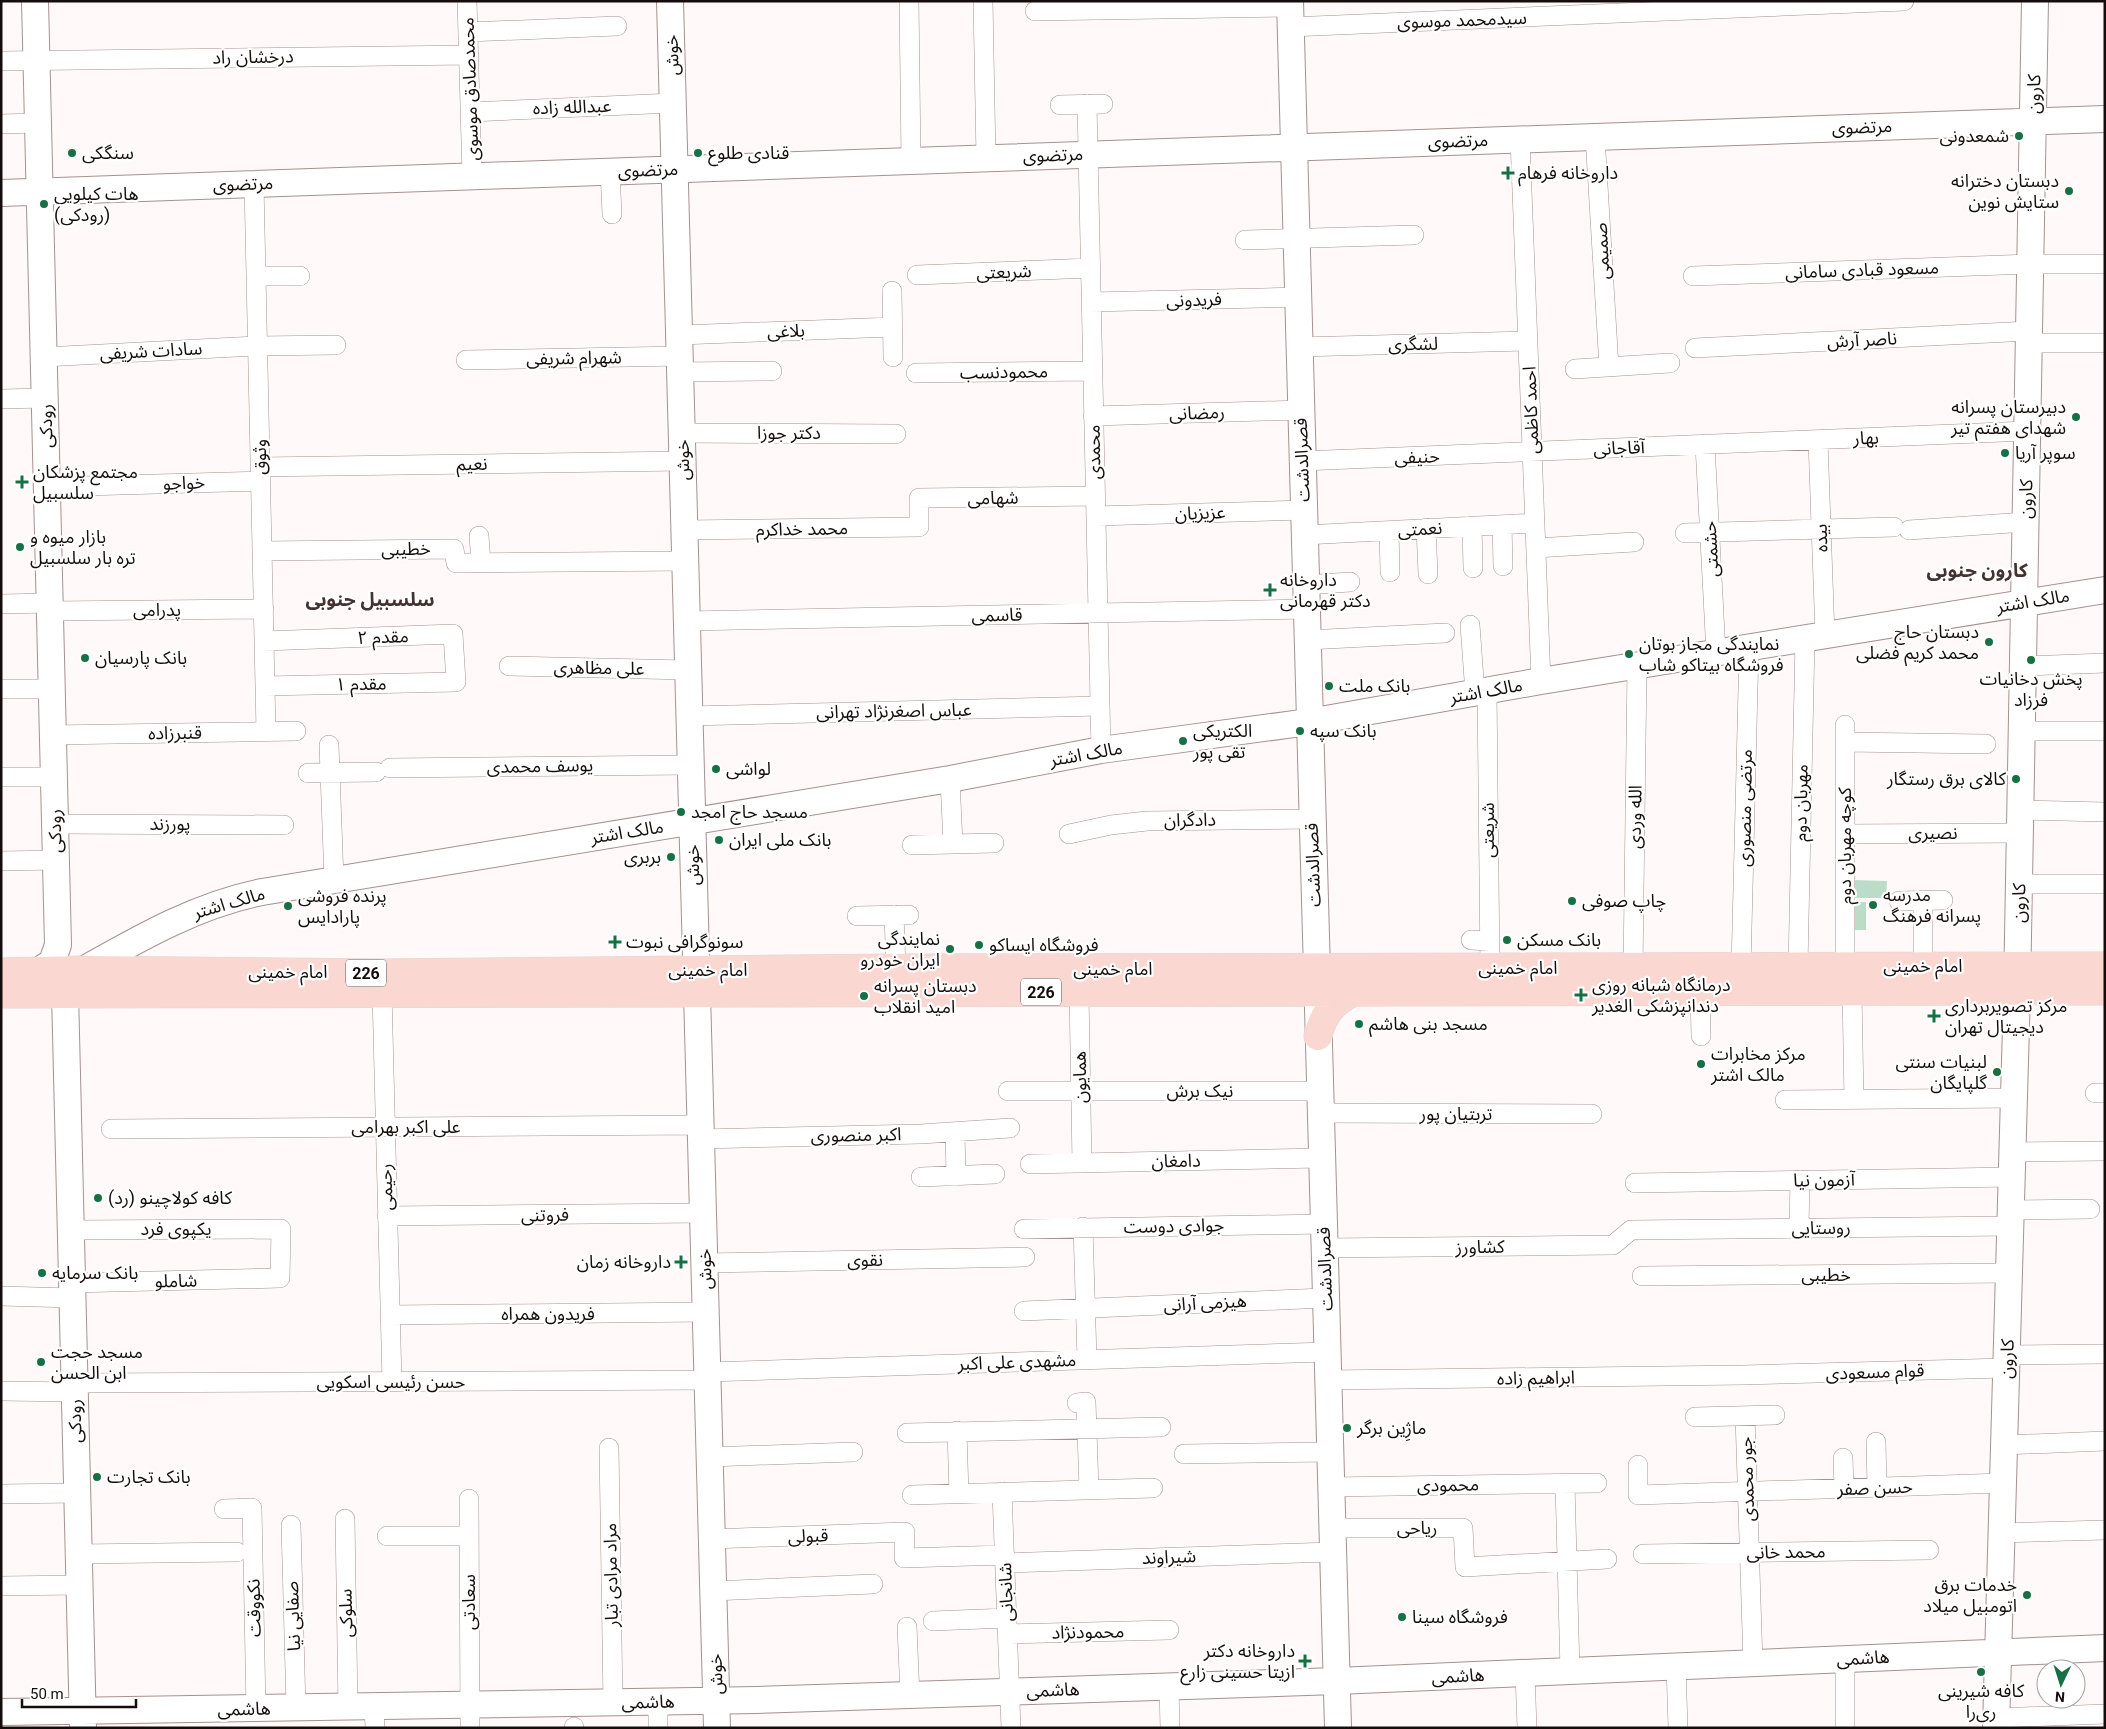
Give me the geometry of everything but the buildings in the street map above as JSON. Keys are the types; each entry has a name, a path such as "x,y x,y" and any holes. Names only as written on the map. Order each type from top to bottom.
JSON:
{"main road":[{"name":"رودکی","path":"35,1 58,941 54,959 47,967 37,972"},
{"name":"خوش","path":"670,1 717,1728"},
{"name":"کارون","path":"1996,1723 2018,978 2035,1"},
{"name":"قصرالدشت","path":"1290,12 1338,1728"},
{"name":"مرتضوی","path":"1,193 2105,119"},
{"name":"مالک اشتر","path":"82,970 180,918 212,905 245,895 950,779 1100,750 1309,722 1541,681 2105,590"},
{"name":"امام خمینی","path":"1,972 82,970 425,982 696,981 1079,992 1316,980 1490,968 1740,968 1798,966 1849,979 1923,967 2018,978 2105,991"},
{"name":"امام خمینی","path":"696,981 896,968 1316,980 1354,992 1700,991 1849,979 2018,978 2105,966"},
{"name":"امام خمینی","path":"1,994 382,993 425,982"},
{"path":"1318,1036 1327,1012 1339,1000 1354,992"},
{"name":"رودکی","path":"65,994 82,1719"},
{"name":"هاشمی","path":"1,1712 82,1719 256,1708 348,1707 374,1717 470,1716 613,1703 1337,1681 2105,1648"}],"street":[{"name":"محمدصادق موسوی","path":"467,1 472,176"},
{"path":"909,1 911,160"},
{"path":"982,1 986,158"},
{"name":"سیدمحمد موسوی","path":"1035,11 1290,12 1904,1"},
{"path":"468,32 617,26"},
{"name":"درخشان راد","path":"1,61 469,55"},
{"name":"عبدالله زاده","path":"470,112 674,103"},
{"name":"محمدی","path":"1060,104 1095,104 1088,154 1100,750"},
{"path":"1,124 38,123"},
{"name":"صمیمی","path":"1596,136 1609,367"},
{"name":"احمد کاظمی","path":"1520,139 1541,681"},
{"path":"610,171 612,214"},
{"name":"وثوق","path":"254,184 266,731"},
{"path":"1245,240 1414,236"},
{"name":"مسعود قبادی سامانی","path":"1693,276 2030,264 2105,264"},
{"name":"شریعتی","path":"917,275 1090,268"},
{"path":"256,276 300,276"},
{"path":"892,291 893,358"},
{"name":"فریدونی","path":"1091,302 1298,297"},
{"name":"بلاغی","path":"681,355 892,327"},
{"name":"ناصر آرش","path":"1695,348 2029,337 2105,344"},
{"name":"لشگری","path":"1299,347 1528,341"},
{"name":"سادات شریفی","path":"44,357 258,346 336,345"},
{"path":"681,355 772,370"},
{"name":"شهرام شریفی","path":"466,360 681,355"},
{"path":"1575,369 1670,363"},
{"name":"محمودنسب","path":"916,373 1093,371"},
{"path":"1,399 45,398"},
{"name":"رمضانی","path":"1094,416 1301,410"},
{"name":"بهار","path":"1705,445 2028,431"},
{"name":"دکتر جوزا","path":"682,433 896,434"},
{"name":"بیده","path":"1815,638 1821,530 1818,440"},
{"name":"آقاجانی","path":"1532,452 1705,445"},
{"name":"حشمتی","path":"1705,445 1716,653"},
{"name":"حنیفی","path":"1302,462 1532,452"},
{"name":"نعیم","path":"260,474 683,461"},
{"name":"خواجو","path":"47,487 260,474"},
{"name":"شهامی","path":"919,527 919,498 1095,496"},
{"name":"عزیزیان","path":"1096,516 1304,522"},
{"name":"نعمتی","path":"1304,522 1389,531 1535,523"},
{"path":"1684,533 1901,529 2026,522"},
{"path":"1502,525 1503,566"},
{"path":"1472,526 1473,568"},
{"name":"محمد خداکرم","path":"685,530 919,527"},
{"path":"1426,528 1428,574"},
{"path":"1389,531 1390,572"},
{"path":"479,536 481,562"},
{"path":"1536,548 1634,542"},
{"name":"خطیبی","path":"262,550 454,549 456,563 686,561"},
{"name":"قاسمی","path":"687,621 1098,613 1306,597 1350,582"},
{"name":"پدرامی","path":"1,604 50,607 264,609"},
{"path":"1470,625 1481,692"},
{"name":"مقدم ۲","path":"264,641 453,634 456,682"},
{"path":"1307,640 1445,634"},
{"name":"مهربان دوم","path":"1798,966 1815,638"},
{"name":"مرتضی منصوری","path":"1740,968 1749,648"},
{"path":"2023,666 2105,663"},
{"name":"علی مظاهری","path":"509,666 688,670"},
{"name":"الله وردی","path":"1633,968 1637,667"},
{"name":"مقدم ۱","path":"265,686 456,682"},
{"path":"1,689 52,689"},
{"name":"شریعتی","path":"1481,692 1490,968"},
{"name":"عباس اصغرنژاد تهرانی","path":"689,716 1100,706"},
{"name":"قنبرزاده","path":"53,735 296,731"},
{"path":"2022,731 2105,731"},
{"name":"کوچه مهربان دوم","path":"1854,1099 1845,834 1844,734 1986,744"},
{"path":"329,745 334,880"},
{"name":"یوسف محمدی","path":"308,773 690,765"},
{"path":"1,777 54,777"},
{"path":"950,779 953,844"},
{"name":"نصیری","path":"1845,834 2020,822 2105,812"},
{"name":"دادگران","path":"1069,834 1111,825 1146,821 1312,819"},
{"name":"پورزند","path":"55,824 284,825"},
{"path":"912,845 994,843"},
{"path":"1,861 56,860"},
{"path":"2020,884 2105,884"},
{"path":"1899,901 1943,900"},
{"path":"1923,901 1923,967"},
{"path":"857,916 902,915 896,968"},
{"path":"1471,940 1490,940"},
{"path":"1700,991 1701,1036"},
{"name":"همایون","path":"1079,992 1082,1163"},
{"name":"رحیمی","path":"382,993 392,1382"},
{"name":"نیک برش","path":"1008,1091 1080,1091 1320,1102"},
{"path":"1785,1100 2014,1098"},
{"name":"تربتیان پور","path":"1320,1102 1592,1114"},
{"name":"علی اکبر بهرامی","path":"111,1129 385,1127 701,1132"},
{"name":"اکبر منصوری","path":"701,1132 955,1132 1010,1128"},
{"path":"955,1132 956,1176"},
{"path":"2013,1152 2105,1151"},
{"name":"دامغان","path":"1030,1164 1321,1158"},
{"path":"920,1177 995,1174"},
{"name":"آزمون نیا","path":"1635,1182 2012,1177"},
{"path":"1799,1228 1800,1180"},
{"name":"روستایی","path":"1631,1230 1799,1228 2011,1218 2090,1209"},
{"name":"فروتنی","path":"387,1216 703,1213"},
{"path":"1083,1228 1086,1360"},
{"name":"جوادی دوست","path":"1024,1229 1083,1228 1324,1236"},
{"name":"یکپوی فرد","path":"71,1230 280,1229 280,1278"},
{"name":"کشاورز","path":"1324,1236 1613,1245 1631,1230"},
{"name":"نقوی","path":"705,1263 1024,1257"},
{"name":"خطیبی","path":"1642,1276 2009,1273"},
{"name":"شاملو","path":"1,1296 280,1278"},
{"name":"هیزمی آرانی","path":"1024,1312 1325,1298"},
{"name":"فریدون همراه","path":"390,1315 706,1312"},
{"name":"مشهدی علی اکبر","path":"708,1376 1327,1352"},
{"name":"قوام مسعودی","path":"1744,1375 2006,1362 2105,1354"},
{"name":"ابراهیم زاده","path":"1328,1380 1744,1375"},
{"name":"حسن رئیسی اسکویی","path":"1,1391 708,1376"},
{"path":"1077,1403 1086,1402 1089,1489"},
{"path":"1695,1417 1775,1415"},
{"name":"جور محمدی","path":"1746,1416 1753,1662"},
{"path":"907,1433 1087,1427 1161,1427"},
{"path":"957,1431 959,1494"},
{"path":"2004,1445 2105,1441"},
{"path":"1876,1442 1877,1487"},
{"name":"مراد مرادی تبار","path":"609,1448 613,1703"},
{"path":"710,1457 853,1452"},
{"path":"1184,1454 1330,1452"},
{"path":"1843,1458 1844,1489"},
{"name":"حسن صفر","path":"1638,1465 1638,1495 2003,1483"},
{"name":"محمودی","path":"1331,1487 1597,1483"},
{"path":"1565,1484 1570,1671"},
{"path":"912,1495 1152,1488"},
{"path":"1,1494 77,1492"},
{"name":"شانجانی","path":"1002,1492 1011,1728"},
{"name":"سعادتی","path":"469,1499 470,1716"},
{"name":"نکووقت","path":"224,1509 252,1508 256,1708"},
{"name":"سلوکی","path":"345,1519 348,1707"},
{"name":"صفایی نیا","path":"291,1525 296,1708"},
{"name":"ریاحی","path":"1332,1540 1463,1528 1465,1567 1567,1561"},
{"path":"2001,1533 2105,1530"},
{"name":"قبولی","path":"712,1539 905,1532"},
{"name":"شیراوند","path":"905,1532 904,1558 1005,1559 1332,1540"},
{"path":"387,1536 469,1536"},
{"name":"محمد خانی","path":"1643,1554 1929,1550"},
{"path":"78,1554 237,1552"},
{"path":"1567,1561 1607,1559"},
{"path":"713,1591 873,1584"},
{"path":"1,1586 79,1585"},
{"name":"محمودنژاد","path":"933,1622 1169,1630"},
{"path":"908,1627 910,1695"},
{"path":"1845,1658 1845,1728"},
{"path":"1676,1666 1678,1728"},
{"path":"1525,1673 1527,1728"},
{"path":"1169,1687 1170,1728"},
{"path":"658,1702 658,1728"},
{"path":"1996,1723 2105,1714"}],"green space":[{"path":"1853,880 1887,881 1886,898 1852,898"},
{"path":"1852,902 1866,902 1866,930 1851,930"}],"place":[{"name":"شمعدونی","path":"2019,136"},
{"name":"سنگکی","path":"72,153"},
{"name":"قنادی طلوع","path":"698,153"},
{"name":"داروخانه فرهام","path":"1508,173"},
{"name":"دبستان دخترانه ستایش نوین","path":"2069,191"},
{"name":"هات کیلویی (رودکی)","path":"44,204"},
{"name":"دبیرستان پسرانه شهدای هفتم تیر","path":"2076,417"},
{"name":"سوپر آریا","path":"2005,453"},
{"name":"مجتمع پزشکان سلسبیل","path":"22,482"},
{"name":"بازار میوه و تره بار سلسبیل","path":"20,547"},
{"name":"داروخانه دکتر قهرمانی","path":"1270,590"},
{"name":"دبستان حاج محمد کریم فضلی","path":"1989,642"},
{"name":"نمایندگی مجاز بوتان فروشگاه بیتاکو شاب","path":"1629,654"},
{"name":"بانک پارسیان","path":"85,658"},
{"name":"پخش دخانیات فرزاد","path":"2031,660"},
{"name":"بانک ملت","path":"1329,686"},
{"name":"بانک سپه","path":"1300,731"},
{"name":"الکتریکی تقی پور","path":"1183,741"},
{"name":"لواشی","path":"716,769"},
{"name":"کالای برق رستگار","path":"2016,779"},
{"name":"مسجد حاج امجد","path":"681,812"},
{"name":"بانک ملی ایران","path":"719,840"},
{"name":"بربری","path":"671,857"},
{"name":"چاپ صوفی","path":"1572,901"},
{"name":"مدرسه پسرانه فرهنگ","path":"1873,905"},
{"name":"پرنده فروشی پارادایس","path":"288,906"},
{"name":"بانک مسکن","path":"1507,940"},
{"name":"سونوگرافی نبوت","path":"615,942"},
{"name":"فروشگاه ایساکو","path":"979,945"},
{"name":"نمایندگی ایران خودرو","path":"950,949"},
{"name":"درمانگاه شبانه روزی دندانپزشکی الغدیر","path":"1581,995"},
{"name":"دبستان پسرانه امید انقلاب","path":"864,996"},
{"name":"مرکز تصویربرداری دیجیتال تهران","path":"1934,1016"},
{"name":"مسجد بنی هاشم","path":"1359,1024"},
{"name":"مرکز مخابرات مالک اشتر","path":"1701,1064"},
{"name":"لبنیات سنتی گلپایگان","path":"1997,1072"},
{"name":"کافه کولاچینو (رد)","path":"98,1198"},
{"name":"داروخانه زمان","path":"681,1262"},
{"name":"بانک سرمایه","path":"42,1273"},
{"name":"مسجد حجت ابن الحسن","path":"41,1362"},
{"name":"ماژِین برگر","path":"1347,1428"},
{"name":"بانک تجارت","path":"97,1477"},
{"name":"خدمات برق اتومبیل میلاد","path":"2027,1595"},
{"name":"فروشگاه سینا","path":"1402,1617"},
{"name":"داروخانه دکتر ازیتا حسینی زارع","path":"1305,1661"},
{"name":"کافه شیرینی ری‌را","path":"1981,1672"}],"district":[{"name":"کارون جنوبی","path":"1977,570"},
{"name":"سلسبیل جنوبی","path":"370,599"}]}
